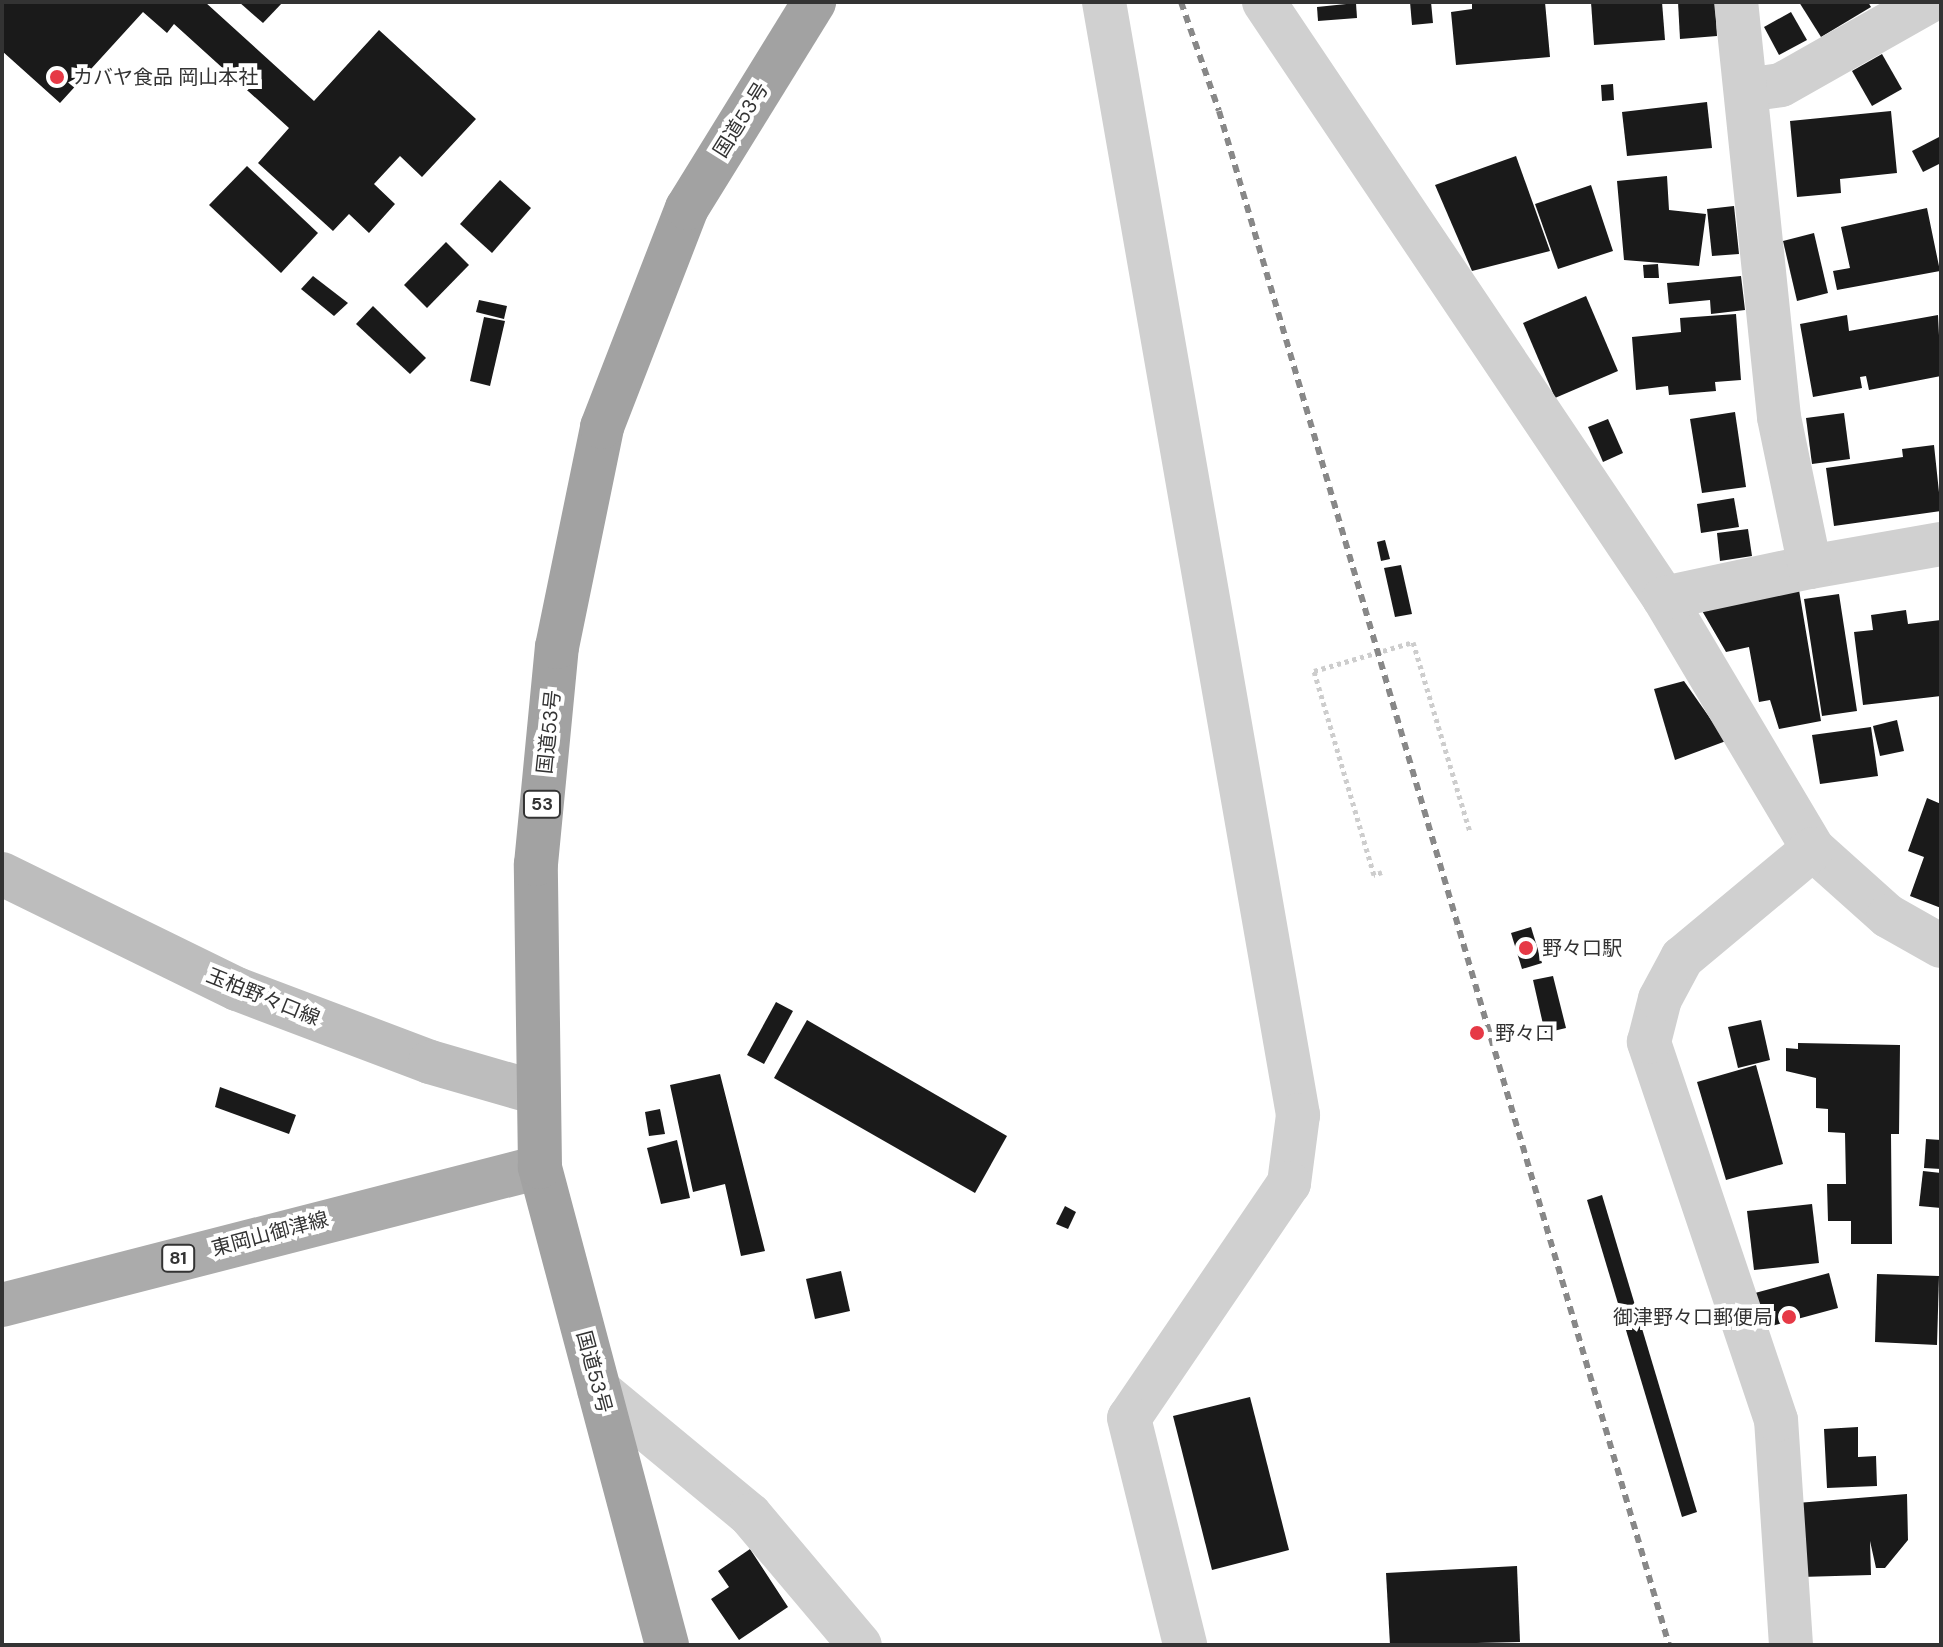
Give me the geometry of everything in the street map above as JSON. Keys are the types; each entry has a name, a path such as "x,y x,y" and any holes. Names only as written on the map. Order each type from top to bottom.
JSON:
{"highway":[{"name":"国道53号","path":"667,1645 540,1167 534,1092 536,864 556,663 602,427 687,208 814,2"}],"main road":[{"name":"玉柏野々口線","path":"2,874 237,989 430,1062 534,1092"},
{"name":"東岡山御津線","path":"2,1305 353,1212 540,1167"}],"street":[{"path":"1104,2 1298,1115 1289,1183 1129,1418 1185,1645"},
{"path":"1264,2 1664,598 1813,849 1888,916 1941,946"},
{"path":"1736,2 1779,417 1810,567"},
{"path":"1746,90 1781,85 1928,2"},
{"path":"1664,598 1810,567 1941,544"},
{"path":"1791,1645 1776,1420 1649,1042 1660,999 1682,958 1813,849"},
{"path":"599,1390 750,1515 860,1645"}],"path":[{"path":"1382,872 1374,875 1314,671 1413,642 1470,832"}],"building":[{"path":"2,2 205,2 314,101 379,30 476,119 422,177 400,156 374,184 395,204 369,233 349,214 333,231 258,163 289,128 174,24 167,33 143,12 60,103 2,51"},
{"name":"カバヤ食品 岡山本社","path":"239,2 283,2 263,23"},
{"path":"1410,2 1431,2 1433,23 1412,25"},
{"path":"1472,2 1545,2 1550,57 1456,65 1451,12 1472,9"},
{"path":"1591,2 1662,2 1665,40 1594,45"},
{"path":"1678,2 1715,2 1717,36 1680,39"},
{"path":"1799,2 1868,2 1871,7 1821,37"},
{"path":"1356,3 1357,18 1318,21 1317,7"},
{"path":"1791,12 1807,40 1779,55 1764,27"},
{"path":"1882,54 1902,89 1872,106 1852,71"},
{"path":"1613,84 1614,100 1602,101 1601,85"},
{"path":"1707,102 1712,148 1627,156 1622,112"},
{"path":"1891,111 1897,173 1840,179 1841,193 1797,197 1790,121"},
{"path":"1941,136 1941,163 1923,172 1912,151"},
{"path":"1516,156 1550,251 1472,271 1435,185"},
{"path":"247,166 318,233 281,273 209,205"},
{"path":"1667,176 1669,210 1706,214 1699,266 1624,260 1617,181"},
{"path":"500,180 531,208 492,253 460,224"},
{"path":"1591,185 1613,251 1558,269 1535,204"},
{"path":"1734,206 1739,254 1712,256 1707,209"},
{"path":"1927,208 1940,271 1837,290 1833,271 1850,268 1841,227"},
{"path":"1814,233 1828,293 1797,301 1783,241"},
{"path":"446,242 469,265 427,308 404,285"},
{"path":"1658,264 1659,278 1644,278 1643,265"},
{"path":"313,276 348,303 334,316 301,289"},
{"path":"1741,276 1745,310 1711,314 1710,300 1669,304 1667,283"},
{"path":"1586,296 1618,371 1555,398 1523,323"},
{"path":"479,300 507,306 504,319 476,312"},
{"path":"373,306 426,358 410,374 356,324"},
{"path":"1736,314 1741,380 1715,382 1716,391 1669,395 1668,386 1636,390 1632,337 1681,332 1680,318"},
{"path":"1847,315 1849,331 1938,315 1941,376 1869,390 1866,376 1860,377 1862,388 1813,397 1800,324"},
{"path":"484,317 505,321 490,386 470,381"},
{"path":"1735,412 1746,487 1702,493 1690,419"},
{"path":"1844,413 1850,459 1812,464 1806,418"},
{"path":"1608,419 1623,453 1603,462 1588,427"},
{"path":"1934,445 1941,511 1834,526 1826,468 1903,457 1902,449"},
{"path":"1734,498 1739,527 1701,533 1697,504"},
{"path":"1748,529 1752,556 1720,561 1717,533"},
{"path":"1385,540 1390,559 1381,561 1377,542"},
{"path":"1401,565 1412,614 1395,617 1384,568"},
{"path":"1799,590 1821,721 1779,729 1770,700 1759,702 1749,647 1726,652 1701,609"},
{"path":"1839,594 1857,711 1822,716 1804,599"},
{"path":"1906,610 1908,624 1941,620 1941,696 1863,705 1854,632 1873,630 1871,615"},
{"path":"1684,681 1726,741 1675,760 1654,689"},
{"path":"1897,720 1904,751 1880,756 1873,726"},
{"path":"1871,727 1878,776 1820,784 1812,735"},
{"path":"1927,798 1941,804 1941,908 1910,896 1924,857 1908,851"},
{"name":"野々口駅","path":"1531,927 1542,963 1522,969 1511,933"},
{"path":"1553,976 1566,1028 1545,1033 1533,980"},
{"path":"776,1002 793,1011 764,1064 747,1055"},
{"path":"807,1020 1007,1136 975,1193 774,1078"},
{"path":"1761,1020 1770,1060 1738,1068 1728,1027"},
{"path":"1798,1043 1900,1045 1899,1134 1891,1134 1892,1244 1851,1244 1851,1221 1828,1221 1827,1184 1846,1184 1845,1133 1828,1132 1828,1109 1816,1108 1816,1078 1786,1071 1786,1048 1798,1049"},
{"path":"1756,1065 1783,1164 1726,1180 1697,1082"},
{"path":"720,1074 765,1251 741,1256 725,1184 693,1192 670,1085"},
{"path":"220,1087 296,1115 289,1134 215,1107"},
{"path":"660,1109 665,1134 649,1136 645,1112"},
{"path":"1926,1139 1941,1140 1941,1169 1924,1168"},
{"path":"677,1140 690,1198 661,1204 647,1148"},
{"path":"1923,1171 1941,1173 1941,1208 1919,1206"},
{"path":"1602,1195 1697,1512 1682,1517 1587,1200"},
{"path":"1812,1204 1819,1263 1754,1270 1747,1211"},
{"path":"1065,1206 1076,1212 1068,1229 1056,1224"},
{"path":"841,1271 850,1311 815,1319 806,1279"},
{"path":"1829,1273 1838,1308 1764,1328 1755,1293"},
{"path":"1877,1274 1939,1276 1937,1345 1875,1342"},
{"path":"1250,1397 1289,1550 1212,1570 1173,1416"},
{"path":"1858,1427 1858,1457 1876,1456 1877,1486 1827,1488 1824,1429"},
{"path":"1907,1494 1908,1540 1885,1568 1876,1568 1870,1541 1871,1575 1800,1577 1797,1503"},
{"path":"750,1549 788,1607 739,1640 711,1599 729,1587 718,1571"},
{"path":"1517,1566 1520,1642 1390,1645 1386,1573"}],"railway":[{"path":"1181,2 1219,111 1669,1645"}],"place":[{"name":"カバヤ食品 岡山本社","path":"57,77"},
{"name":"野々口駅","path":"1526,948"},
{"name":"野々口","path":"1477,1033"},
{"name":"御津野々口郵便局","path":"1789,1317"}]}
